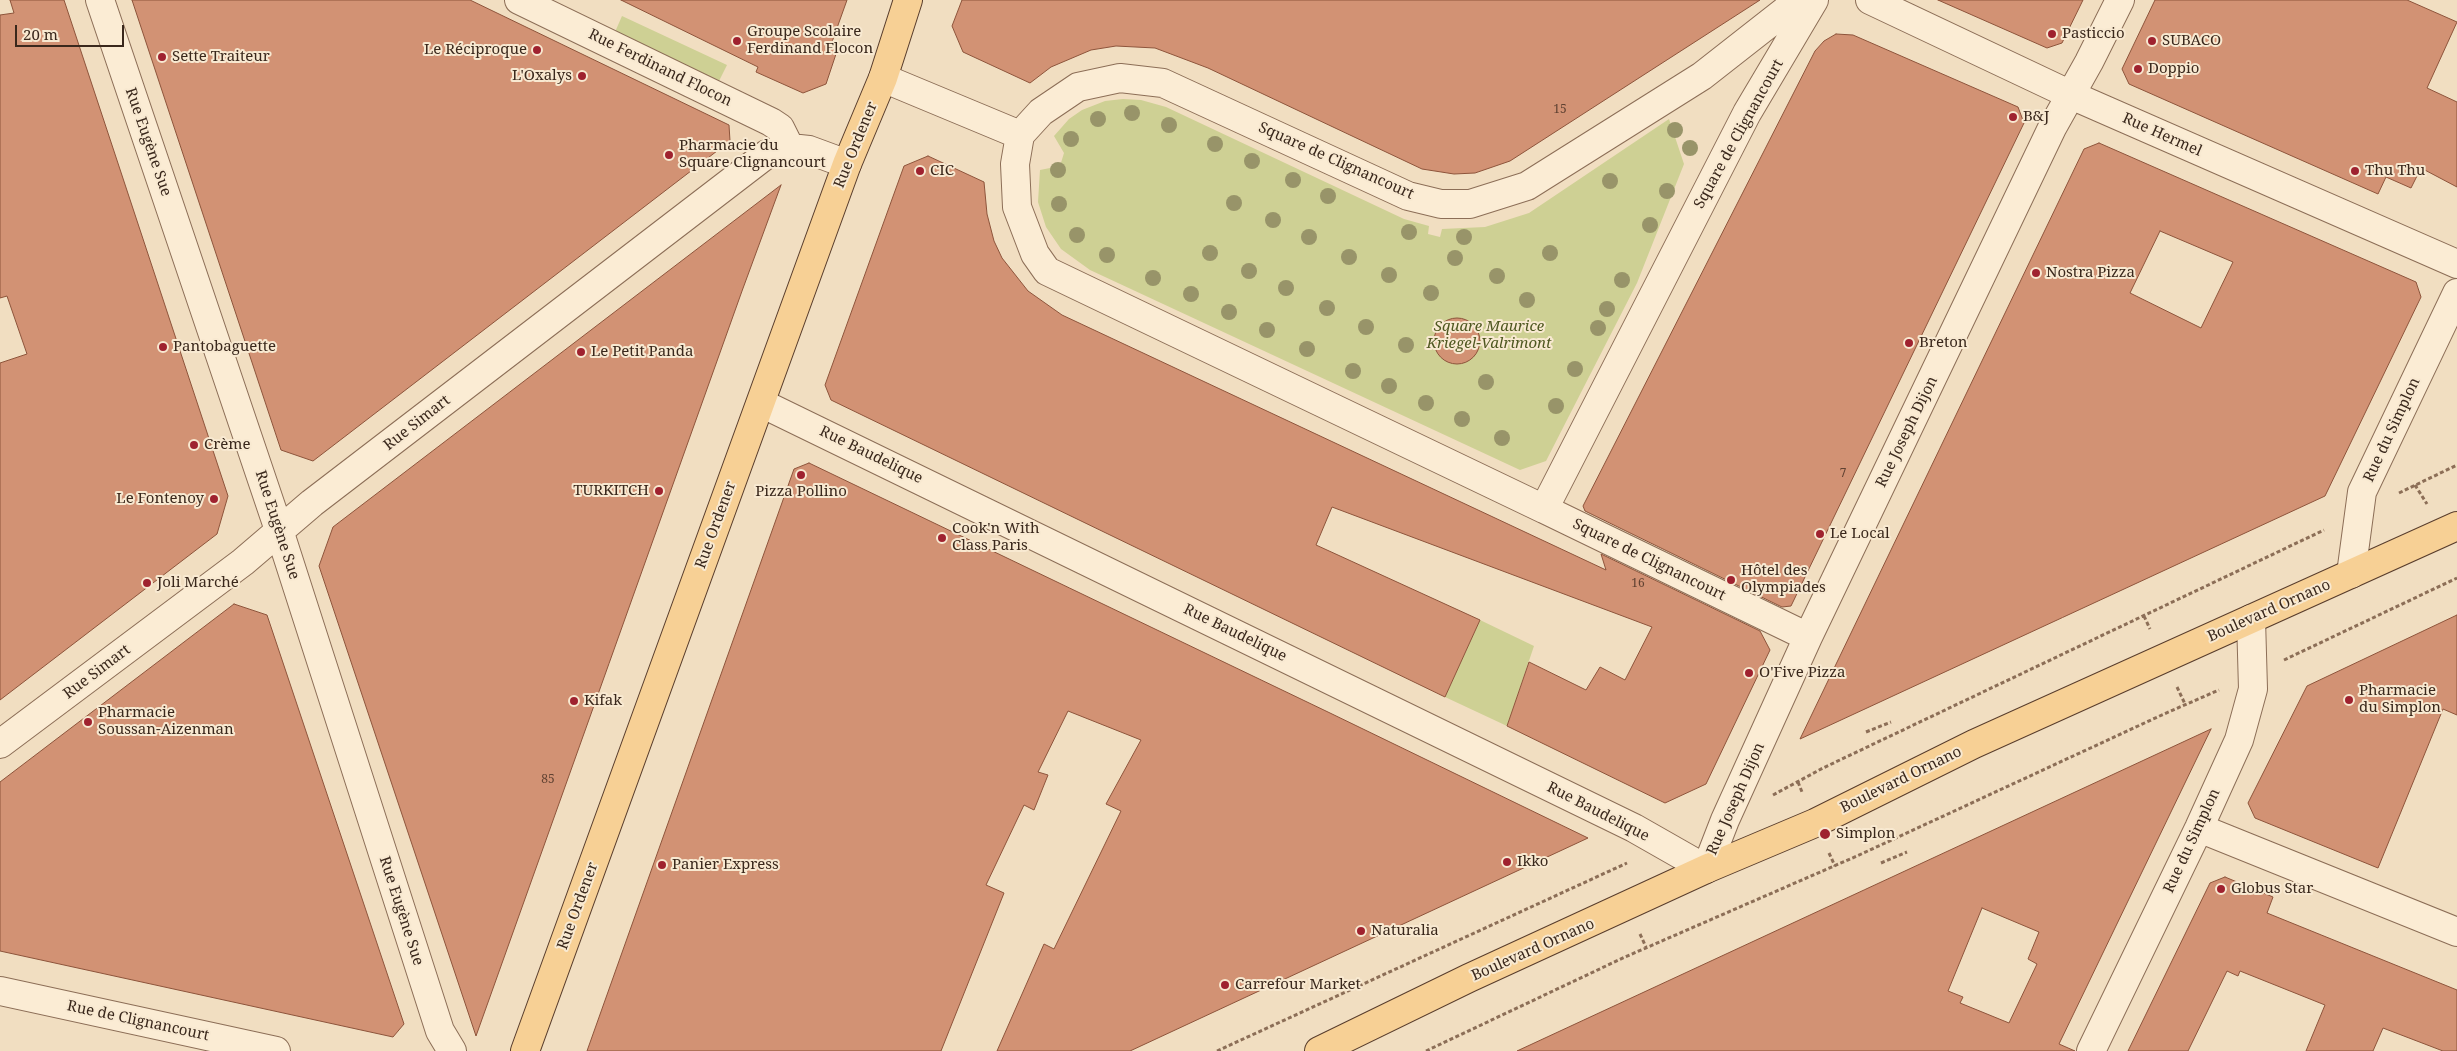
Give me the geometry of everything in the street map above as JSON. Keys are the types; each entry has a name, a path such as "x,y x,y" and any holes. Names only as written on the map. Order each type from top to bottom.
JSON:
{"main road":[{"name":"Rue Ordener","path":"525,1051 847,164 882,78 908,0"},
{"name":"Boulevard Ornano","path":"1319,1051 1469,978 1706,869 1815,823 1974,744 2457,526"}],"street":[{"name":"Rue Eugène Sue","path":"100,0 279,530 440,1031 452,1051"},
{"name":"Rue Ferdinand Flocon","path":"519,0 771,122 780,128 790,148"},
{"name":"Square de Clignancourt","path":"1799,0 1702,76 1527,186 1470,204 1441,204 1408,196 1163,83 1120,78 1078,87 1041,112 1020,135 1015,164 1017,207 1029,240 1047,272 1808,637"},
{"name":"Square de Clignancourt","path":"1544,510 1747,113 1814,0"},
{"name":"Rue Hermel","path":"1870,0 2071,95 2457,264"},
{"name":"Rue Joseph Dijon","path":"1706,869 1725,820 1808,637 2048,137 2120,0"},
{"path":"882,78 1020,135"},
{"name":"Rue Simart","path":"0,744 243,562 279,530 767,154 790,148 809,150 847,164"},
{"name":"Rue du Simplon","path":"2351,574 2357,514 2362,492 2457,293"},
{"name":"Rue Baudelique","path":"761,403 1634,828 1706,869"},
{"name":"Rue du Simplon","path":"2091,1051 2199,828 2239,740 2250,706 2254,674 2251,619"},
{"path":"2199,828 2457,932"},
{"name":"Rue de Clignancourt","path":"0,991 276,1051"}],"path":[{"path":"2415,485 2457,465"},
{"path":"2294,655 2457,578"},
{"path":"1426,1051 1626,956 1857,856 2210,694"},
{"path":"1866,732 1891,722"},
{"path":"1881,863 1907,852"}],"green space":[{"path":"622,16 727,65 719,81 615,32"},
{"name":"Square Maurice Kriegel-Valrimont","path":"1141,100 1166,107 1404,219 1429,226 1428,234 1440,237 1442,229 1485,227 1529,213 1669,119 1684,164 1637,283 1546,461 1520,470 1090,270 1061,249 1046,227 1038,202 1040,170 1060,166 1064,153 1054,136 1069,119 1082,110 1105,101"},
{"path":"1480,620 1534,646 1507,726 1445,697"}],"building":[{"path":"10,0 64,0 228,496 217,534 0,700 0,363 27,354 7,296 0,298 0,15 14,13"},
{"path":"132,0 470,0 729,125 730,141 313,461 281,450"},
{"path":"621,0 847,0 832,42 839,45 826,84 803,93 756,72 758,67"},
{"path":"962,0 1760,0 1510,161 1475,173 1454,174 1422,169 1208,68 1155,48 1116,46 1091,50 1051,67 1030,83 963,52 952,26"},
{"path":"1938,0 2083,0 2062,43 2047,48"},
{"path":"2155,0 2407,0 2457,22 2427,88 2457,102 2457,187 2421,168 2411,188 2386,177 2378,194 2129,84 2122,69"},
{"path":"1836,34 1853,35 2018,107 2024,123 1791,606 1782,607 1585,511 1583,506 1815,51 1824,41"},
{"path":"2099,143 2416,282 2421,297 2325,496 1800,739 2084,149","holes":["2160,231 2233,262 2201,328 2130,293"]},
{"path":"928,156 984,182 987,214 994,241 1002,258 1028,291 1062,315 1606,570 1601,554 1760,631 1770,650 1706,784 1665,803 1507,726 1529,662 1586,690 1600,667 1625,680 1652,627 1332,507 1316,545 1480,620 1445,697 831,400 825,385 904,166"},
{"path":"781,185 476,1036 319,566 333,527"},
{"path":"1457,318 1470,322 1476,328 1480,341 1476,354 1470,360 1457,364 1444,360 1438,354 1434,341 1438,328 1444,322"},
{"path":"809,463 1588,838 1130,1051 997,1051 1044,944 1054,949 1121,811 1106,804 1141,740 1068,711 1038,772 1048,775 1034,810 1024,805 986,885 1004,893 941,1051 587,1051 794,469"},
{"path":"234,604 267,615 404,1024 393,1037 0,951 0,782"},
{"path":"2457,615 2457,715 2443,709 2378,868 2255,818 2248,803 2307,686"},
{"path":"2211,729 2059,1044 2075,1051 1517,1051","holes":["1982,908 2039,932 2028,959 2037,964 2009,1023 1960,1003 1963,997 1948,991"]},
{"path":"2225,877 2273,897 2267,913 2457,990 2457,1051 2443,1051 2383,1028 2373,1051 2306,1051 2325,1005 2240,971 2238,976 2227,971 2188,1051 2128,1051 2210,883"}],"place":[{"name":"Pasticcio","path":"2052,34"},
{"name":"Groupe Scolaire Ferdinand Flocon","path":"737,41"},
{"name":"SUBACO","path":"2152,41"},
{"name":"Le Réciproque","path":"537,50"},
{"name":"Sette Traiteur","path":"162,57"},
{"name":"Doppio","path":"2138,69"},
{"name":"L'Oxalys","path":"582,76"},
{"name":"B&J","path":"2013,117"},
{"name":"Pharmacie du Square Clignancourt","path":"669,155"},
{"name":"CIC","path":"920,171"},
{"name":"Thu Thu","path":"2355,171"},
{"name":"Nostra Pizza","path":"2036,273"},
{"name":"Breton","path":"1909,343"},
{"name":"Pantobaguette","path":"163,347"},
{"name":"Le Petit Panda","path":"581,352"},
{"name":"Crème","path":"194,445"},
{"name":"Pizza Pollino","path":"801,475"},
{"name":"TURKITCH","path":"659,491"},
{"name":"Le Fontenoy","path":"214,499"},
{"name":"Le Local","path":"1820,534"},
{"name":"Cook'n With Class Paris","path":"942,538"},
{"name":"Hôtel des Olympiades","path":"1731,580"},
{"name":"Joli Marché","path":"147,583"},
{"name":"O'Five Pizza","path":"1749,673"},
{"name":"Pharmacie du Simplon","path":"2349,700"},
{"name":"Kifak","path":"574,701"},
{"name":"Pharmacie Soussan-Aizenman","path":"88,722"},
{"name":"Simplon","path":"1825,834"},
{"name":"Ikko","path":"1507,862"},
{"name":"Panier Express","path":"662,865"},
{"name":"Globus Star","path":"2221,889"},
{"name":"Naturalia","path":"1361,931"},
{"name":"Carrefour Market","path":"1225,985"}]}
